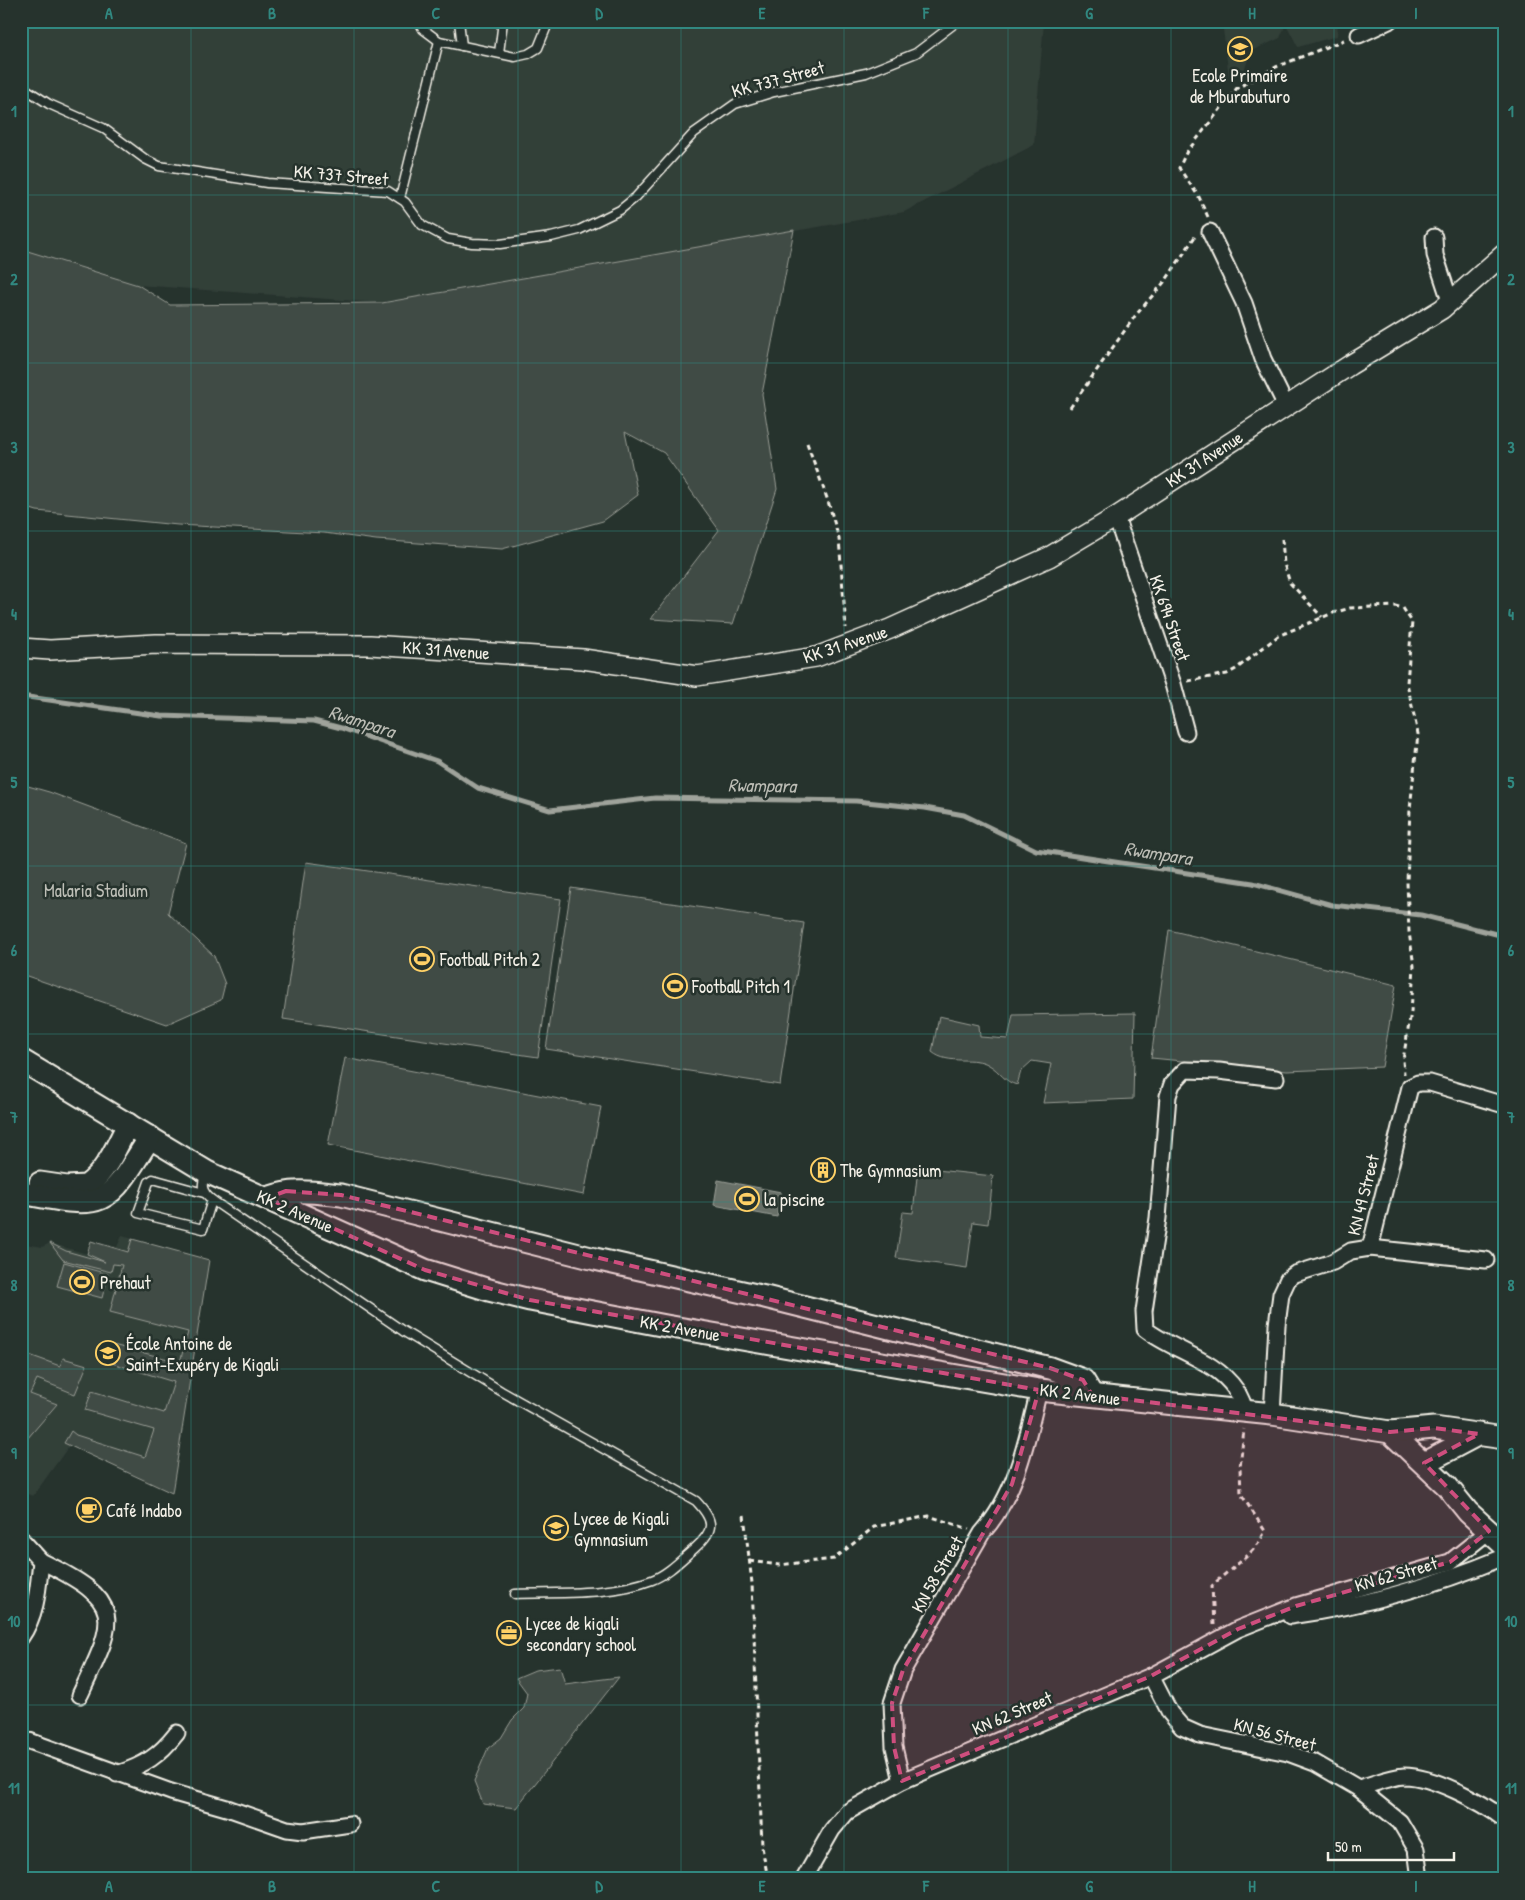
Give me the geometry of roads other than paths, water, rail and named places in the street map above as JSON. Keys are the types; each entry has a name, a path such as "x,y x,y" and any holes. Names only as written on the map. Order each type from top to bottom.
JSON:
{"main road":[{"name":"KK 2 Avenue","path":"21,1060 207,1172 425,1270 489,1290 666,1326 1039,1390 1272,1414 1390,1432 1434,1428 1504,1438"},
{"path":"21,1179 67,1187 86,1186 100,1174 128,1124"},
{"path":"21,1193 64,1201 98,1201 107,1197 120,1184 150,1136"},
{"path":"267,1198 286,1191 341,1195 595,1260 765,1297 1050,1368 1083,1380 1092,1395"},
{"path":"1390,1432 1424,1463 1468,1512 1496,1538"},
{"path":"1424,1463 1480,1434"}],"street":[{"path":"1359,35 1389,21"},
{"path":"1209,226 1244,303 1263,359 1286,406"},
{"path":"1434,237 1435,255 1450,301"},
{"name":"KK 31 Avenue","path":"21,648 50,650 156,644 370,645 583,659 697,676 816,657 890,629 1049,557 1116,517 1286,406 1442,309 1504,254"},
{"name":"KK 694 Street","path":"1116,517 1173,684 1186,732"},
{"path":"1246,1411 1236,1390 1215,1369 1156,1338 1145,1329 1144,1311 1158,1218 1168,1096 1172,1084 1186,1070 1219,1071 1276,1078"},
{"name":"KN 49 Street","path":"1272,1414 1276,1325 1281,1294 1288,1279 1295,1274 1333,1262 1351,1251 1370,1248 1407,1093 1413,1085 1418,1082 1430,1083 1504,1105"},
{"path":"1370,1248 1486,1260"},
{"name":"KN 58 Street","path":"902,1781 894,1747 892,1703 903,1670 982,1532 993,1520 1012,1484 1039,1390"},
{"name":"KN 62 Street","path":"804,1879 832,1830 847,1812 902,1781 1151,1676 1216,1641 1296,1606 1450,1562 1496,1538"},
{"path":"21,1539 41,1561 78,1579 99,1597 109,1618 106,1638 80,1695"},
{"name":"KN 62 Street","path":"1266,1619 1337,1610 1397,1595 1465,1574 1504,1557"},
{"path":"21,1637 27,1628 37,1601 41,1561"},
{"name":"KN 56 Street","path":"1151,1676 1170,1713 1182,1727 1200,1734 1288,1753 1315,1763 1358,1788 1400,1822 1416,1849 1420,1879"},
{"path":"117,1774 141,1766 163,1750 177,1733"},
{"path":"21,1738 117,1774 287,1829 303,1831 350,1824"},
{"path":"1358,1788 1403,1776 1416,1778 1445,1787 1504,1818"}],"lane":[{"path":"419,21 423,29 439,41 515,57 528,54 538,48 550,21"},
{"path":"459,21 462,46"},
{"path":"499,53 503,21"},
{"name":"KK 737 Street","path":"21,86 49,104 103,128 145,159 159,166 267,183 388,190 400,198 422,225 448,239 472,243 500,244 550,237 579,230 625,205 694,133 734,104 774,92 866,73 916,53 958,21"},
{"path":"400,198 439,41"},
{"path":"204,1194 202,1181 207,1172"},
{"path":"212,1200 203,1229 138,1213 149,1182 153,1180 204,1194 403,1331 501,1391 696,1501 707,1512 711,1522 710,1530 704,1540 654,1580 603,1590 515,1594"}],"waterway":[{"name":"Rwampara","path":"21,696 161,716 314,721 341,728 437,761 478,788 550,810 655,798 856,801 925,808 964,815 1036,850 1253,883 1332,905 1421,915 1504,936"}],"place":[{"name":"Ecole Primaire de Mburabuturo","path":"1240,49"},
{"name":"Football Pitch 2","path":"422,959"},
{"name":"Football Pitch 1","path":"675,986"},
{"name":"The Gymnasium","path":"823,1170"},
{"name":"la piscine","path":"747,1199"},
{"name":"Prehaut","path":"82,1282"},
{"name":"École Antoine de Saint-Exupéry de Kigali","path":"108,1353"},
{"name":"Café Indabo","path":"89,1510"},
{"name":"Lycee de Kigali Gymnasium","path":"556,1528"},
{"name":"Lycee de kigali secondary school","path":"509,1633"}],"park label":[{"name":"Malaria Stadium","path":"96,890"}]}
